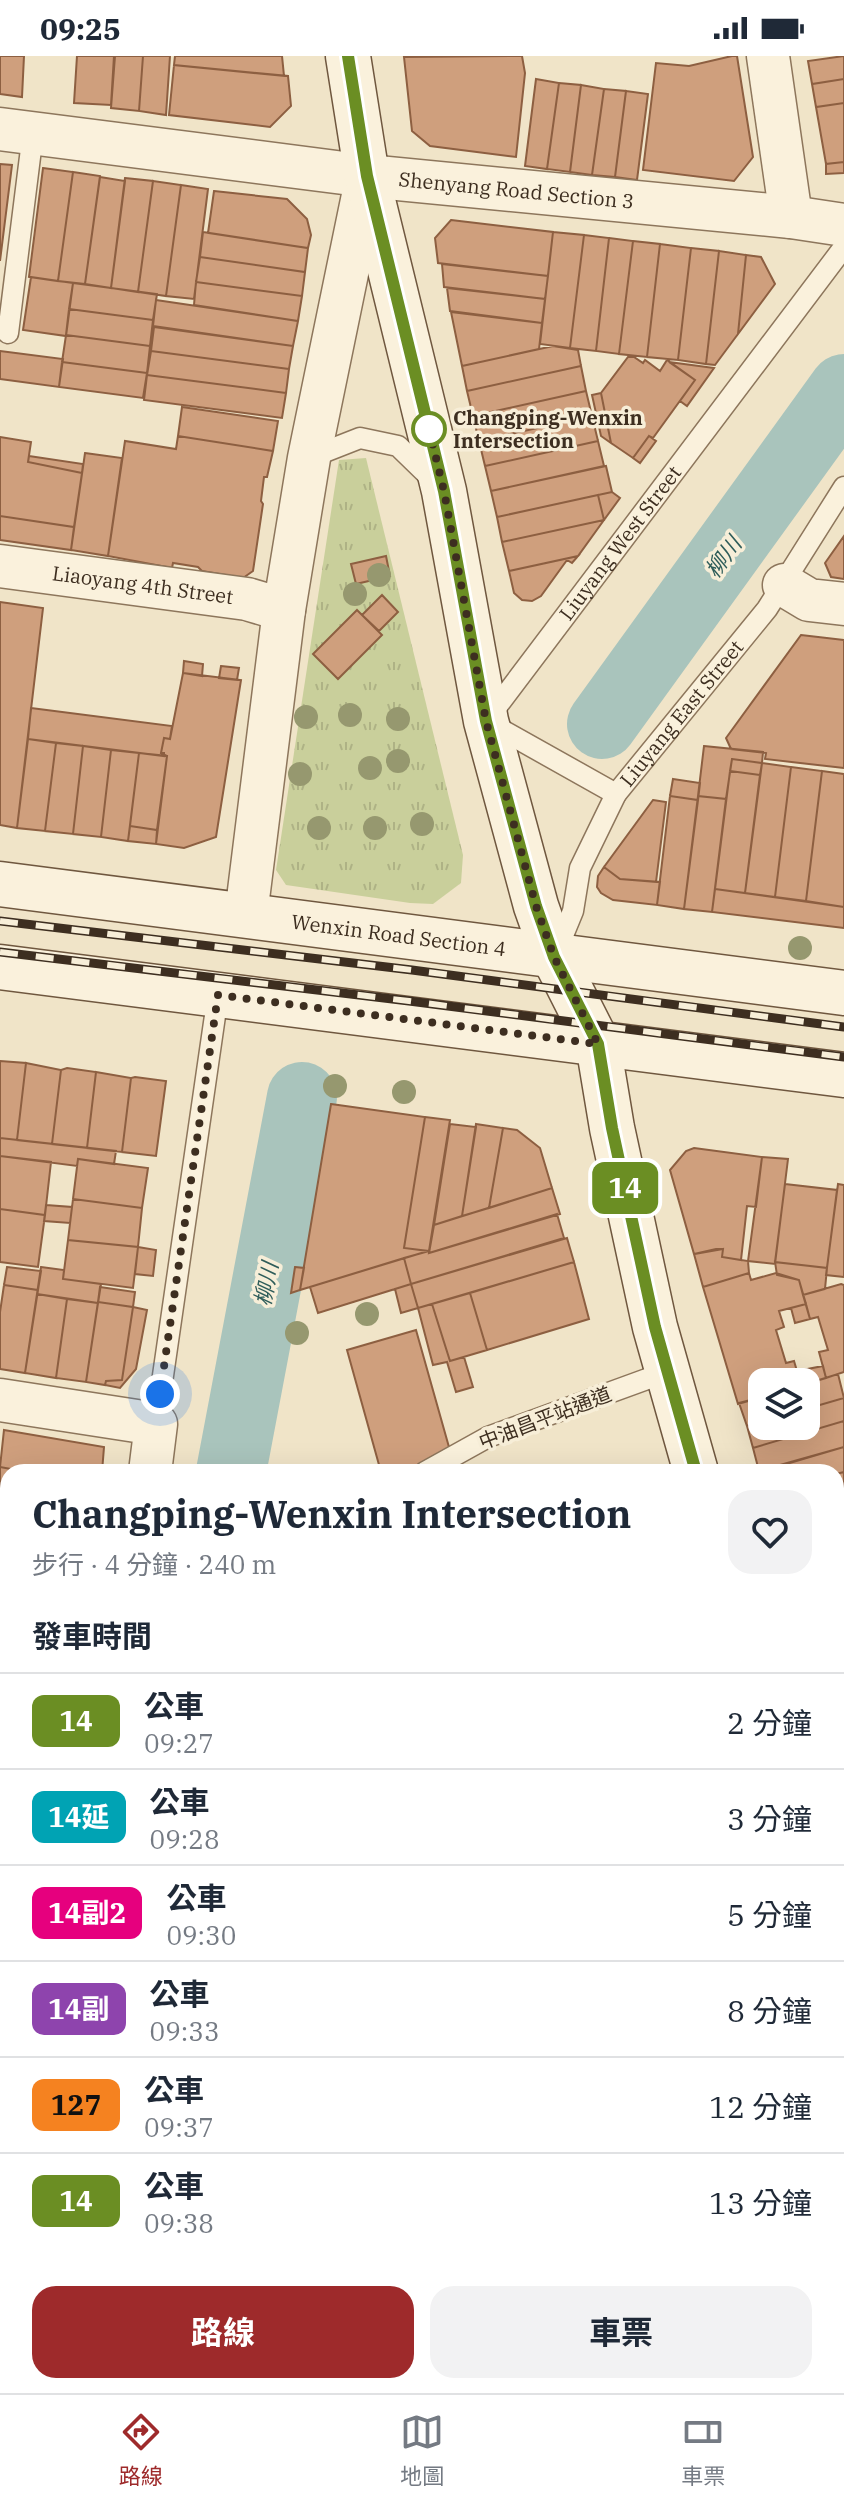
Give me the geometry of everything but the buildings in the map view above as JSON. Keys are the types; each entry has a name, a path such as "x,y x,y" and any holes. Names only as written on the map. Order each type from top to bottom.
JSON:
{"main road":[{"path":"348,56 367,176 444,491 486,721 536,906 554,957 598,1044 612,1128 652,1311 694,1464"},
{"name":"Wenxin Road Section 4","path":"0,884 844,993"},
{"path":"0,967 844,1075"}],"street":[{"path":"768,56 791,217"},
{"name":"Shenyang Road Section 3","path":"16,131 367,176 791,217 844,225"},
{"path":"246,915 284,610 309,458 367,176"},
{"name":"Liaoyang 4th Street","path":"0,566 247,599 284,610"},
{"path":"784,585 809,600 844,604"},
{"path":"0,1400 156,1424 151,1464"}],"lane":[{"path":"8,333 16,131"},
{"name":"Liuyang West Street","path":"486,721 844,247"},
{"path":"309,458 360,438 398,446 444,491"},
{"name":"Liuyang East Street","path":"554,957 573,911 580,868 616,794 784,585 844,487"},
{"path":"486,721 616,794"},
{"path":"156,1424 218,995"},
{"name":"中油昌平站通道","path":"439,1464 488,1437 669,1371"}],"green space":[{"path":"366,458 463,855 461,883 433,904 286,885 276,870 339,460"}],"waterway":[{"name":"柳川","path":"602,724 844,389"},
{"name":"柳川","path":"233,1464 302,1097"}],"railway":[{"path":"0,921 412,970 844,1027"},
{"path":"0,952 844,1057"}],"bus line":[{"name":"14","path":"348,56 367,176 444,491 486,721 536,906 554,957 598,1044 612,1128 655,1327 694,1464"}],"place":[{"name":"Changping-Wenxin Intersection","path":"429,429"}],"route":[{"path":"160,1394 218,995 598,1044 554,957 536,906 486,721 444,491 429,429"}]}
